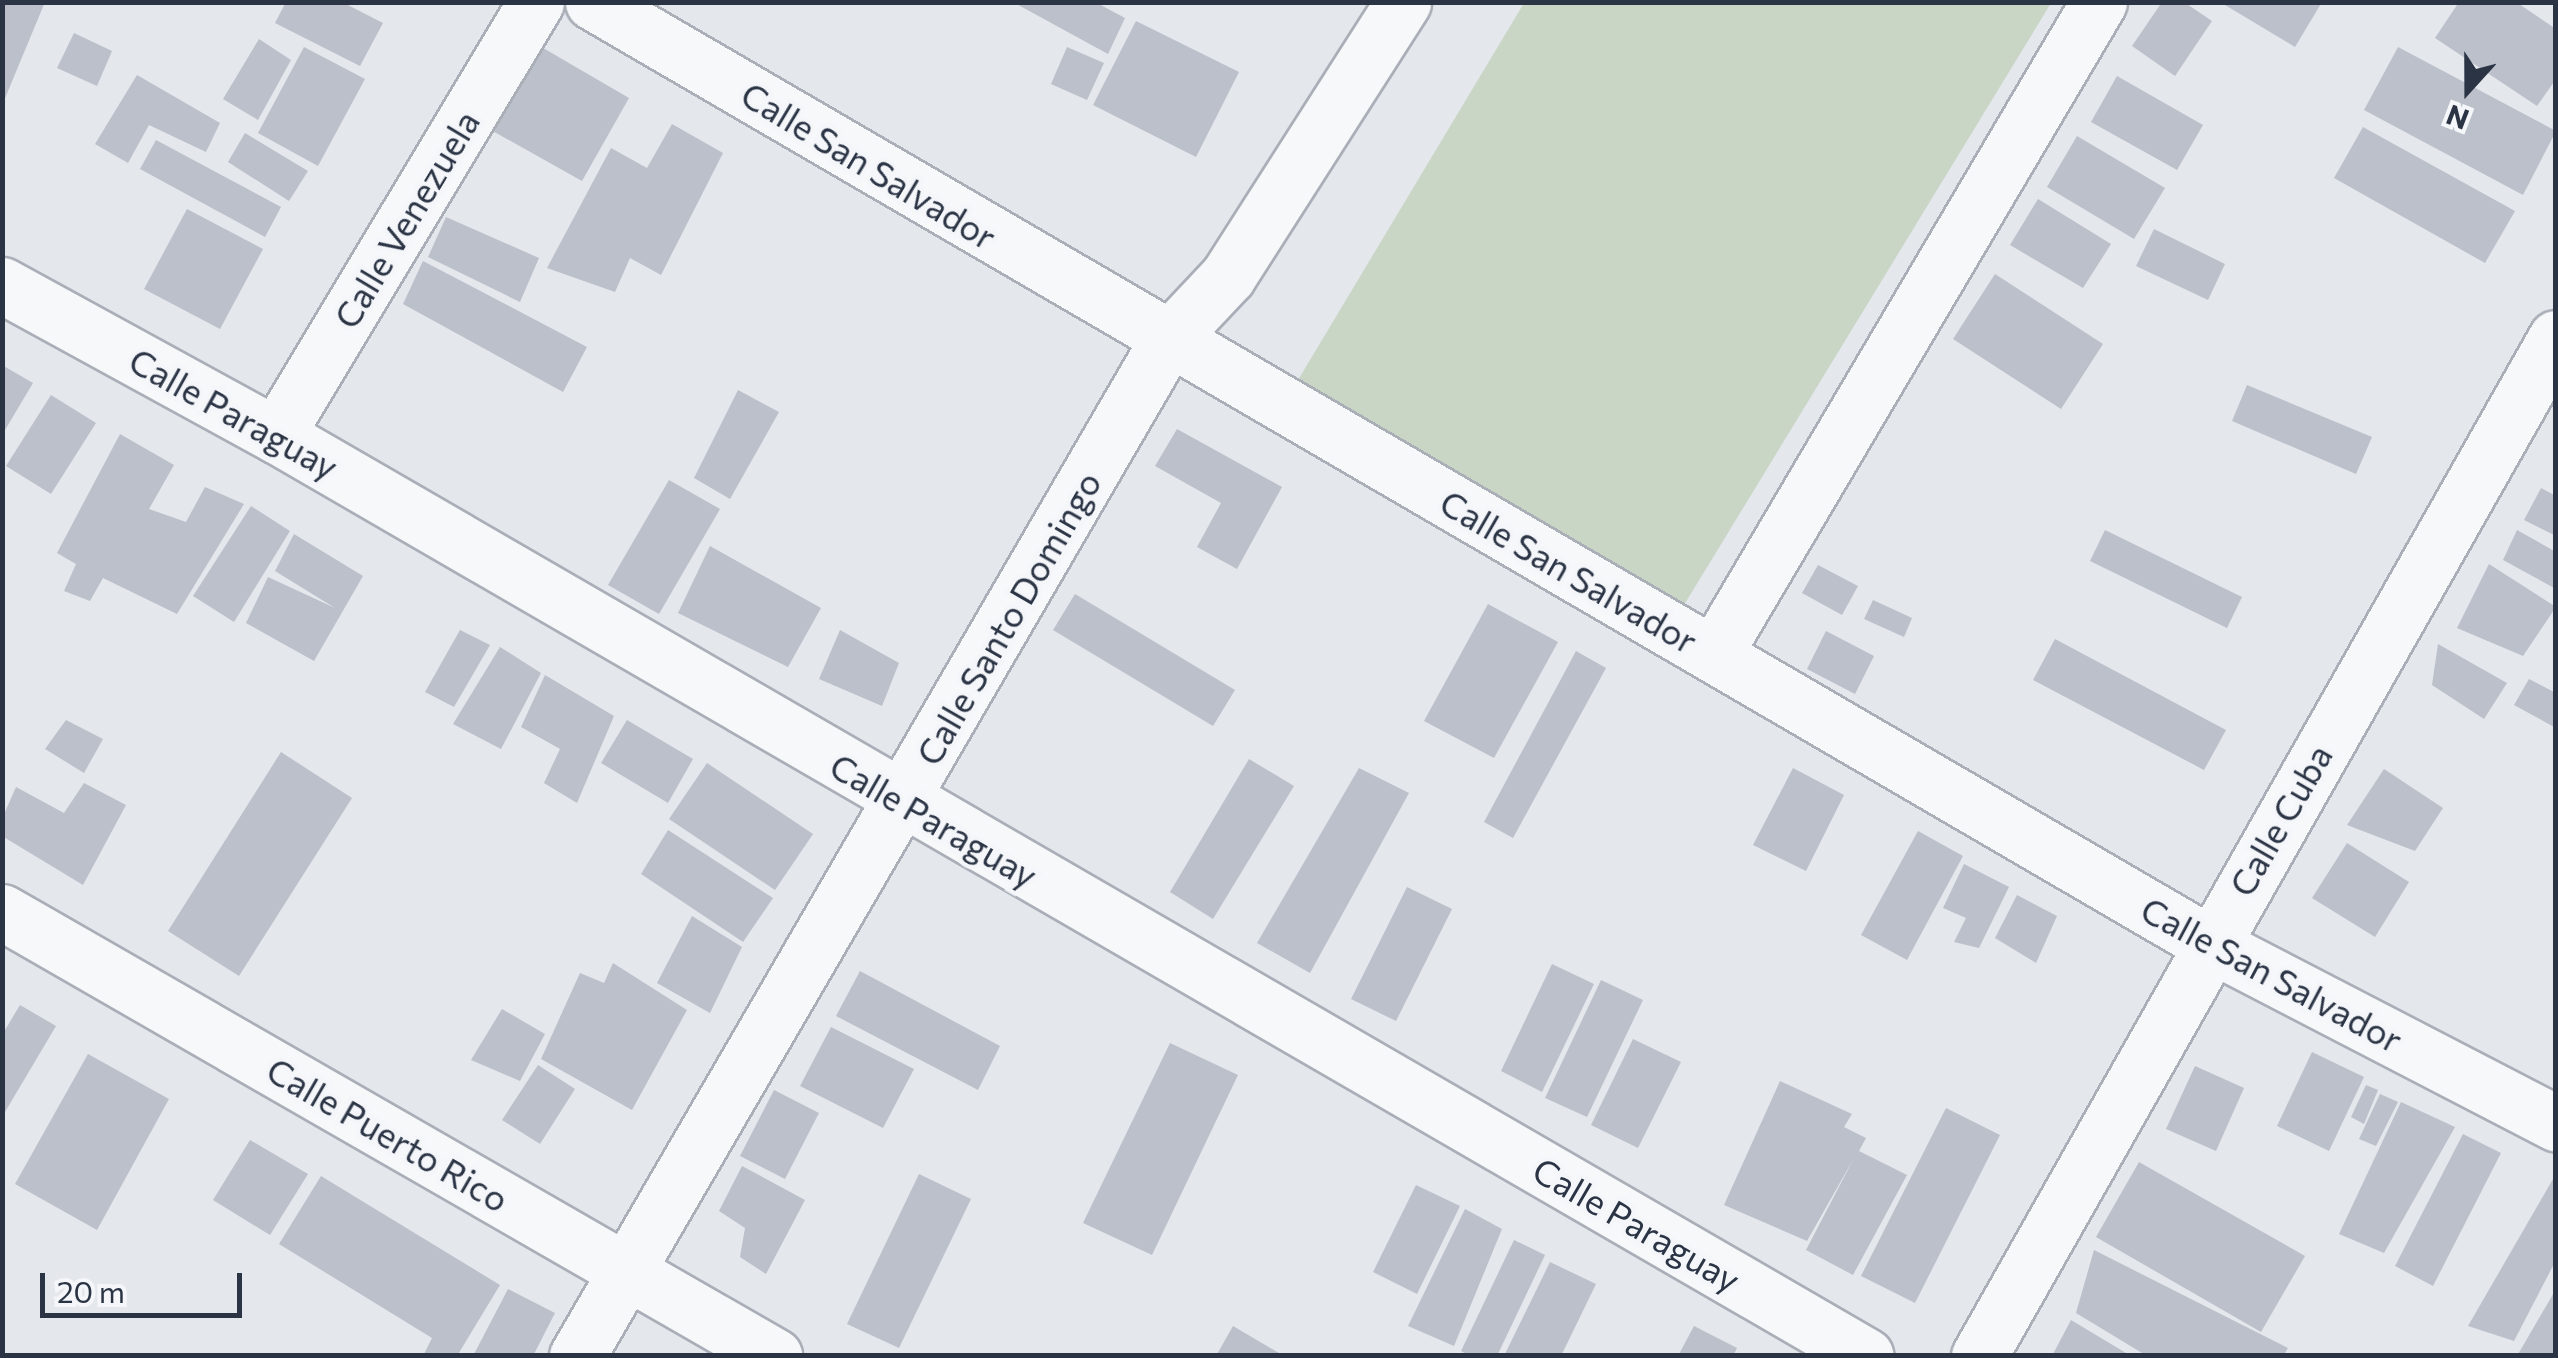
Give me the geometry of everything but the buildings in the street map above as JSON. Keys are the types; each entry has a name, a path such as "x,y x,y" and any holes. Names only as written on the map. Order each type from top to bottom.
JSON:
{"street":[{"name":"Calle Venezuela","path":"276,435 536,2"},
{"name":"Calle San Salvador","path":"593,2 1167,341 2210,944 2556,1123"},
{"name":"Calle Santo Domingo","path":"577,1356 1167,341 1228,276 1403,2"},
{"path":"1714,654 2099,2"},
{"name":"Calle Paraguay","path":"2,284 276,435 902,802 1866,1356"},
{"name":"Calle Cuba","path":"1979,1356 2556,338"},
{"name":"Calle Puerto Rico","path":"2,912 774,1356"}],"green space":[{"path":"1524,3 2051,3 1684,605 1298,380"}]}
